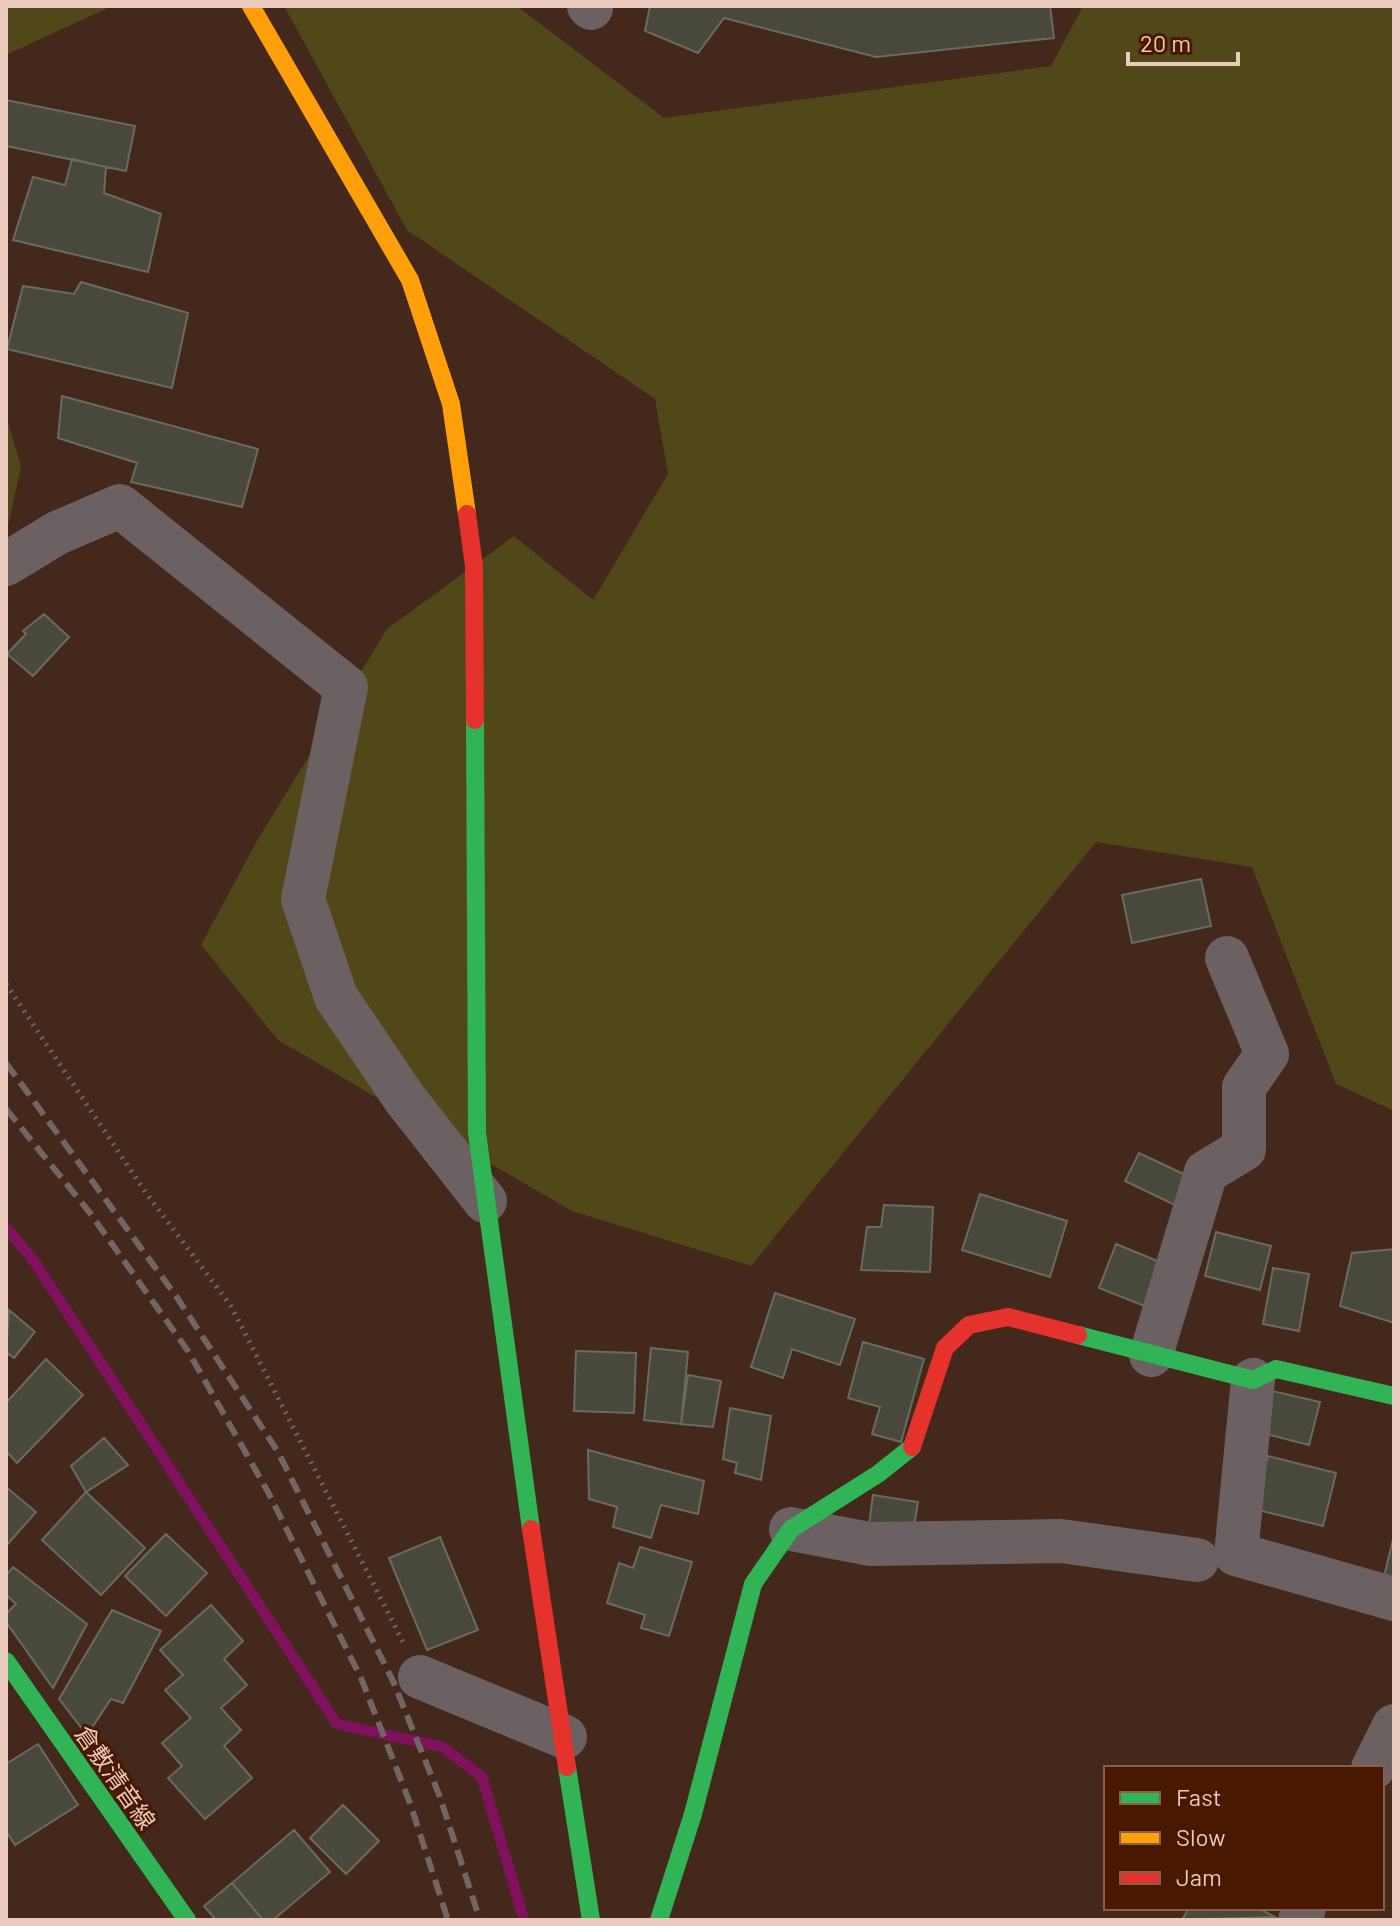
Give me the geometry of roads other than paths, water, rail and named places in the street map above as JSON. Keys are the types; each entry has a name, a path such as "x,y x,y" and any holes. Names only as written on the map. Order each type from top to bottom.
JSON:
{"street":[{"path":"251,6 410,280 451,404 474,566 477,1133 516,1433 591,1920"},
{"path":"6,564 57,533 120,506 346,687 303,899 336,997 405,1099 485,1201"},
{"path":"1151,1355 1206,1172 1244,1149 1244,1087 1267,1054 1227,958"},
{"path":"659,1920 693,1814 753,1584 791,1529 878,1474 915,1445 945,1348 969,1325 1008,1317 1253,1380 1276,1369 1394,1396"},
{"path":"1253,1380 1236,1554 1394,1599"},
{"path":"791,1529 870,1544 1061,1541 1197,1560"},
{"name":"倉敷清音線","path":"6,1661 187,1920"},
{"path":"420,1677 565,1737"},
{"path":"1374,1766 1394,1726"}],"waterway":[{"path":"6,1228 32,1258 337,1724 443,1747 482,1777 524,1920"}],"railway":[{"path":"6,1063 176,1296 278,1452 393,1681 440,1797 480,1920"},
{"path":"6,1109 90,1213 188,1351 268,1492 361,1678 410,1803 448,1920"}]}
